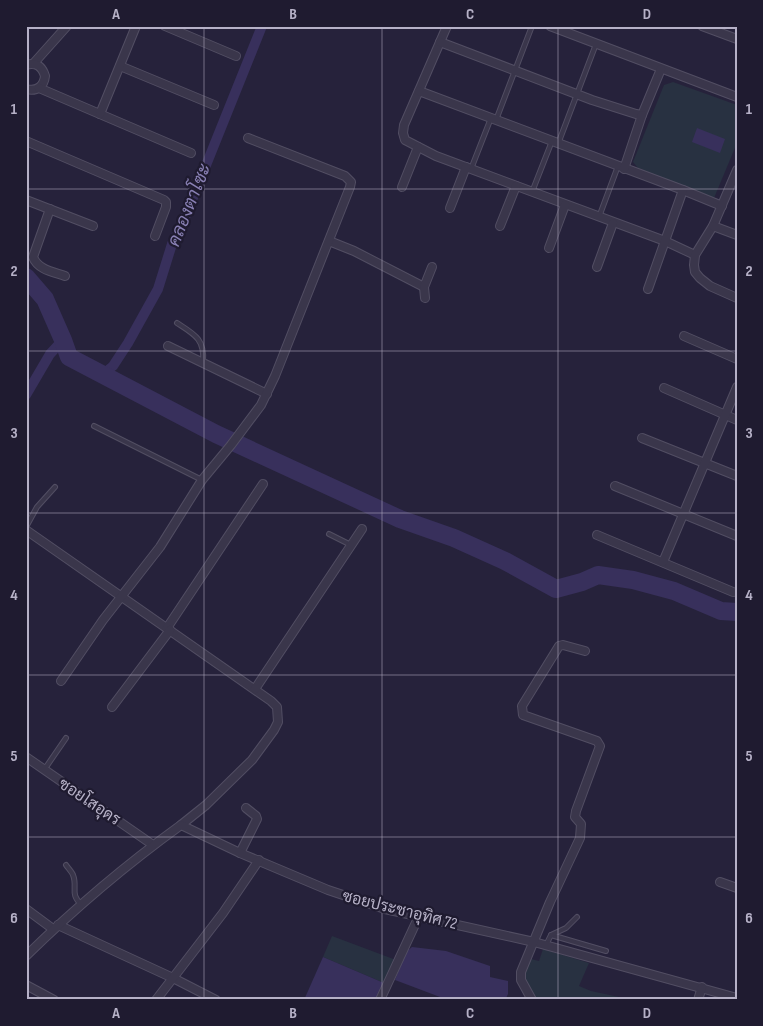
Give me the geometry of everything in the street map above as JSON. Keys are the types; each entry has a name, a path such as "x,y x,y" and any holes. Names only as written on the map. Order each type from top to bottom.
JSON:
{"street":[{"path":"100,114 136,26"},
{"path":"165,26 236,56"},
{"path":"448,26 404,125 403,133 405,140 468,168 695,255"},
{"path":"550,26 737,97"},
{"path":"702,26 737,40"},
{"path":"39,88 45,80 45,76 41,67 30,64 62,28"},
{"path":"440,42 576,94 630,113 642,115"},
{"path":"120,66 214,105"},
{"path":"621,168 661,69"},
{"path":"26,89 39,88 191,153"},
{"path":"419,91 722,206"},
{"path":"62,681 103,620 160,547 202,480 239,435 267,394 351,182 345,176 248,138"},
{"path":"26,141 164,200 166,207 155,236"},
{"path":"402,187 418,147"},
{"path":"450,208 468,168"},
{"path":"736,175 713,226 695,255 694,265 695,272 710,286 737,298"},
{"path":"500,226 516,186"},
{"path":"648,289 683,190"},
{"path":"26,200 93,226"},
{"path":"549,248 565,205"},
{"path":"50,209 33,257 40,267 65,276"},
{"path":"597,267 613,223"},
{"path":"713,226 737,235"},
{"path":"329,241 354,251 424,287"},
{"path":"425,298 424,287 432,267"},
{"path":"684,336 737,359"},
{"path":"168,346 267,394"},
{"path":"663,562 737,387"},
{"path":"664,388 737,420"},
{"path":"642,438 737,476"},
{"path":"112,707 168,629 263,484"},
{"path":"615,486 737,536"},
{"path":"26,529 255,689 277,707 278,722 252,760 206,805 153,845 56,927 26,956"},
{"path":"255,689 362,529"},
{"path":"597,535 733,592"},
{"path":"532,1000 521,980 521,972 550,902 580,838 581,824 575,816 576,811 600,746 597,741 524,715 522,706 559,646 564,645 585,651"},
{"name":"ซอยโสอุดร","path":"26,757 153,845"},
{"path":"240,853 257,818 246,808"},
{"name":"ซอยประชาอุทิศ 72","path":"181,825 240,853 328,890 385,909 546,945 737,998"},
{"path":"156,1000 223,913 259,860"},
{"path":"720,882 737,888"},
{"path":"26,909 56,927 173,978 216,1000"},
{"path":"380,1000 419,916"},
{"path":"26,985 54,1000"},
{"path":"698,1000 702,987"}],"lane":[{"path":"468,168 493,119 532,26"},
{"path":"532,192 596,44"},
{"path":"599,217 621,168"},
{"path":"177,323 200,340 203,347 203,362"},
{"path":"94,426 202,480"},
{"path":"26,529 37,507 55,487"},
{"path":"329,534 351,545"},
{"path":"44,770 66,738"},
{"path":"66,865 73,874 74,895 82,905"},
{"path":"546,945 551,935 566,928 577,917"},
{"path":"551,935 606,951"}],"shaded area":[{"path":"673,82 737,105 737,143 714,198 638,168 633,162 664,85"},
{"path":"697,128 725,139 720,153 692,142"},
{"path":"332,936 396,960 384,983 323,957"},
{"path":"412,947 446,951 490,966 490,977 508,981 508,994 505,1000 448,1000 395,980 405,953"},
{"path":"543,949 589,963 579,986 591,991 619,997 618,1000 528,1000 518,979 523,957 539,961"},
{"path":"323,957 384,983 376,1000 304,1000"}],"waterway":[{"name":"คลองตาโซะ","path":"102,375 113,366 128,343 158,289 172,244 184,220 262,26"},
{"path":"26,277 45,299 69,357 216,434 400,519 454,538 505,561 556,589 582,582 598,575 633,580 674,591 721,611 737,612"},
{"path":"26,395 50,354 63,340"}]}
